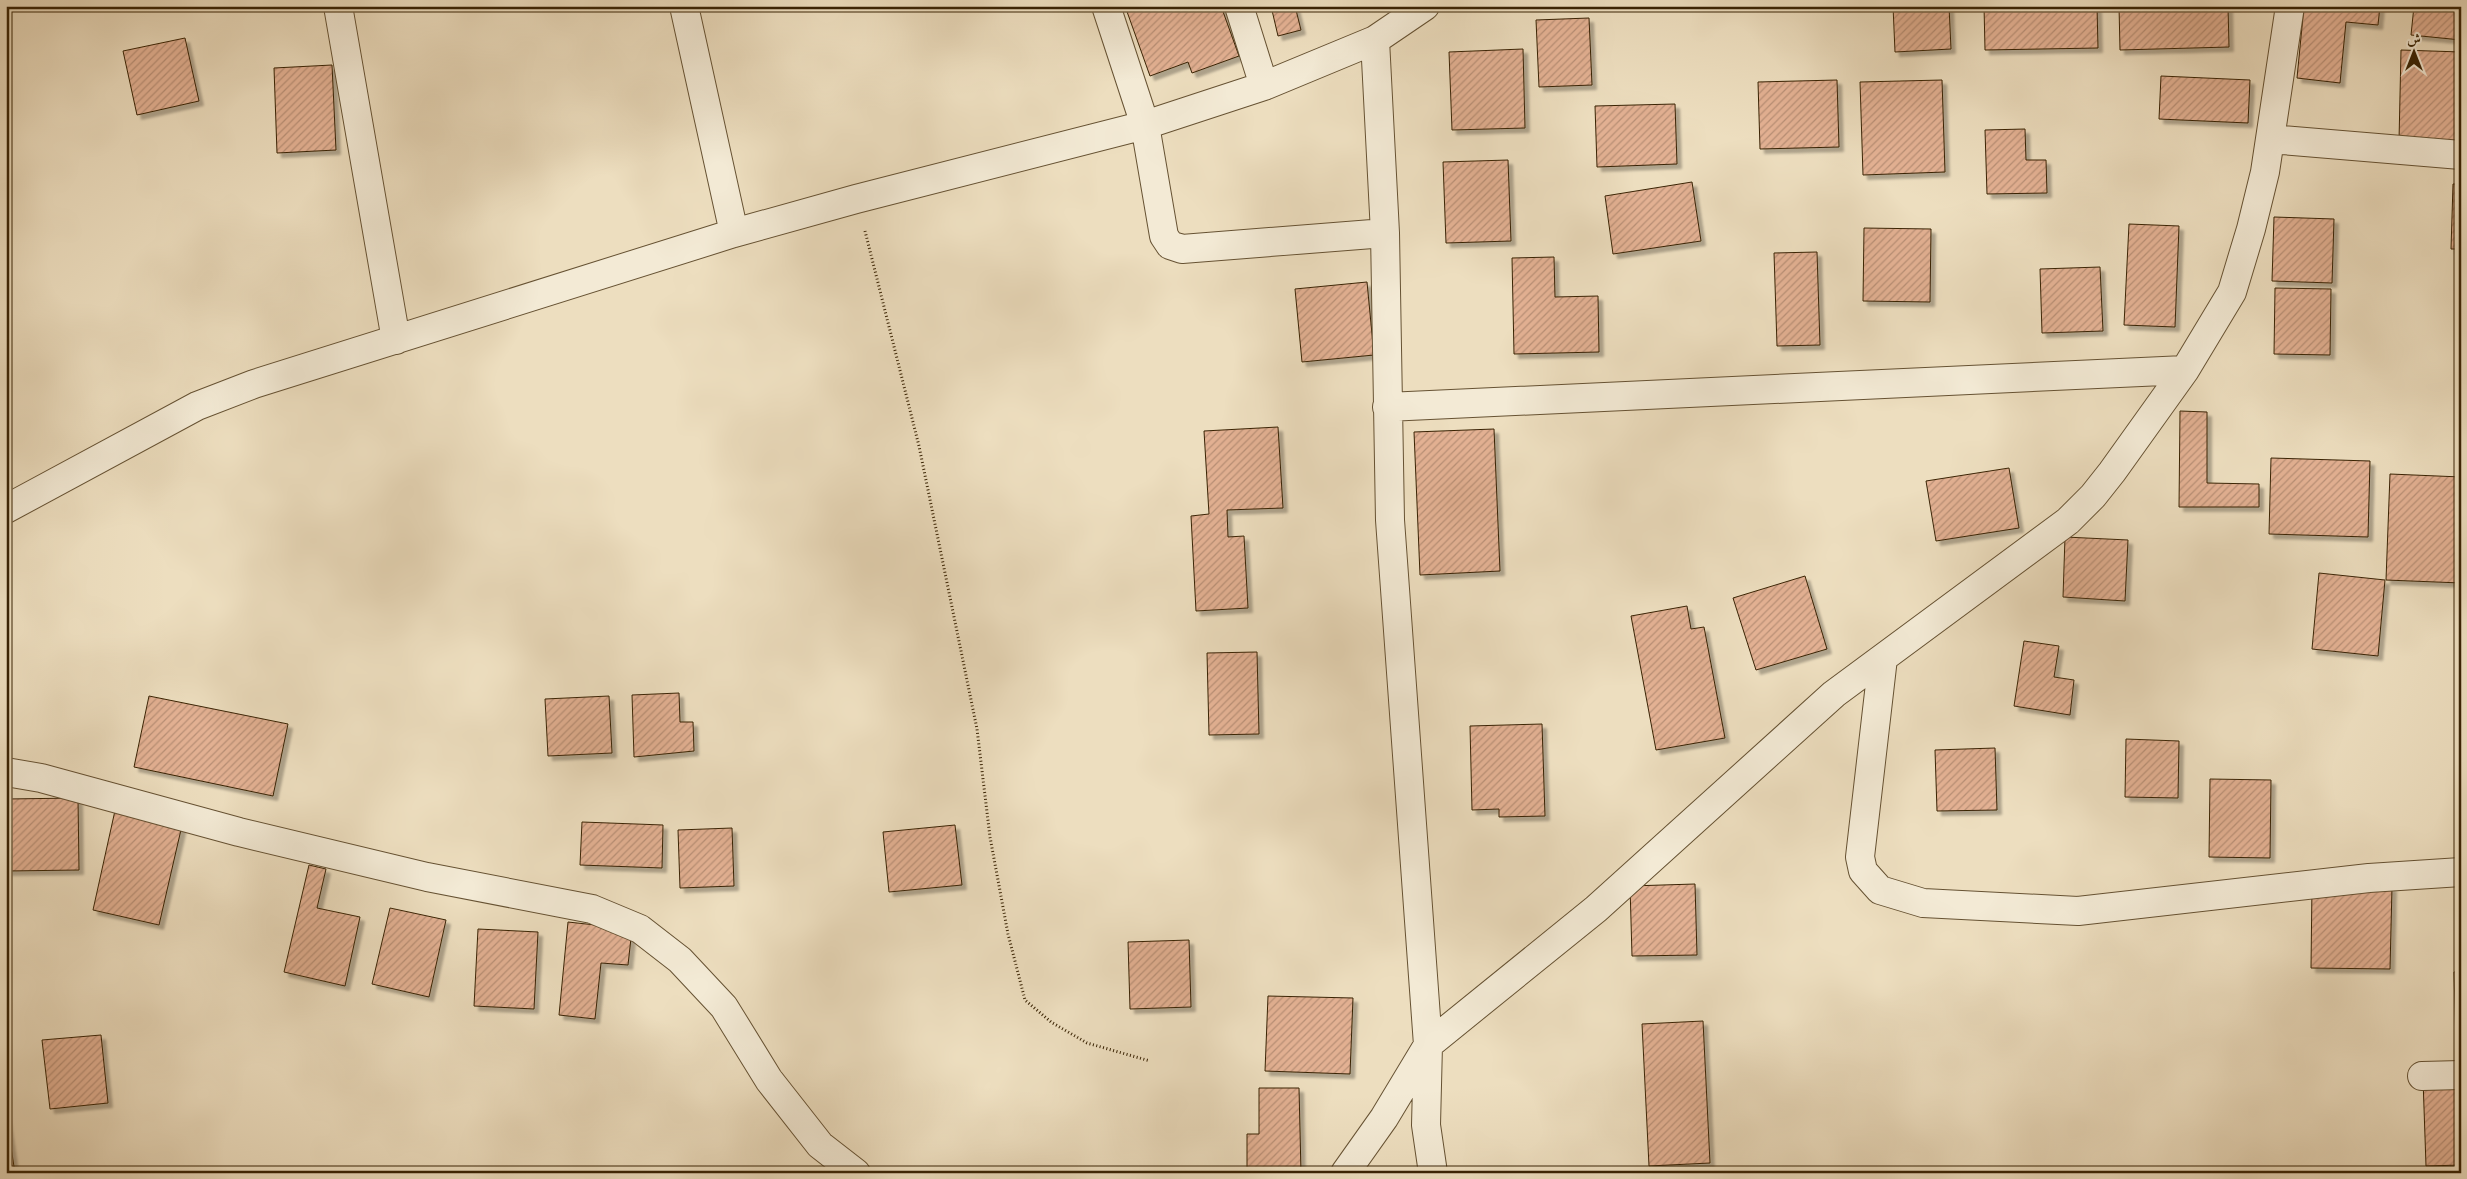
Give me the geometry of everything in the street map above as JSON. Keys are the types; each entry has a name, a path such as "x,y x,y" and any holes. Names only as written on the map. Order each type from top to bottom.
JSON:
{"street":[{"path":"338,6 396,340"},
{"path":"684,6 734,233"},
{"path":"1106,6 1145,125 1164,236 1170,245 1182,249 1385,232"},
{"path":"1239,6 1264,86"},
{"path":"6,509 197,406 254,384 734,233 856,199 1145,125 1264,86 1375,40 1425,6"},
{"path":"1345,1173 1384,1118 1428,1045 1596,909 1834,694 2068,521 2094,496 2185,370 2232,292 2251,229 2265,172 2290,6"},
{"path":"1375,40 1385,232 1390,520 1428,1045 1426,1125 1433,1173"},
{"path":"2270,139 2461,155"},
{"path":"1387,407 2185,370"},
{"path":"1883,658 1860,857 1863,872 1880,890 1922,903 2078,911 2369,878 2461,872"},
{"path":"6,772 41,778 240,832 408,872 592,909 640,929 680,960 724,1007 769,1080 820,1145 856,1173"},
{"path":"2422,1076 2461,1075"}],"path":[{"path":"856,199 920,446 977,729 990,836 1008,934 1025,1000 1051,1022 1087,1043 1150,1060"}],"building":[{"path":"1125,6 1221,6 1239,56 1192,73 1188,62 1150,76"},
{"path":"1271,6 1295,6 1301,30 1278,36"},
{"path":"1893,6 1949,6 1951,49 1895,52"},
{"path":"1984,6 2097,6 2098,48 1985,50"},
{"path":"2119,6 2228,6 2229,47 2120,50"},
{"path":"2304,6 2380,6 2378,25 2346,22 2340,83 2297,78"},
{"path":"2414,6 2461,6 2461,40 2411,35"},
{"path":"1589,18 1592,85 1539,87 1536,20"},
{"path":"185,38 199,101 137,115 123,51"},
{"path":"1523,49 1525,128 1452,130 1449,52"},
{"path":"2401,50 2461,52 2459,142 2399,141"},
{"path":"332,65 336,150 277,153 274,68"},
{"path":"2161,76 2250,80 2248,123 2159,119"},
{"path":"1837,80 1839,147 1760,149 1758,82"},
{"path":"1942,80 1945,172 1863,175 1860,82"},
{"path":"1675,104 1677,164 1597,167 1595,106"},
{"path":"2025,129 2026,160 2046,160 2047,193 1987,194 1985,130"},
{"path":"1508,160 1511,241 1446,243 1443,162"},
{"path":"1692,182 1701,241 1613,254 1605,196"},
{"path":"2453,184 2461,184 2461,249 2451,249"},
{"path":"2274,217 2334,219 2332,283 2272,281"},
{"path":"2129,224 2179,226 2175,327 2124,325"},
{"path":"1864,228 1931,229 1930,302 1863,301"},
{"path":"1817,252 1820,345 1777,346 1774,253"},
{"path":"1554,257 1555,297 1598,296 1599,352 1514,354 1512,258"},
{"path":"2100,267 2103,331 2042,333 2040,269"},
{"path":"1367,282 1374,355 1302,362 1295,289"},
{"path":"2275,288 2331,289 2330,355 2274,354"},
{"path":"2180,411 2207,412 2207,483 2259,484 2259,507 2179,507"},
{"path":"1278,427 1283,508 1227,510 1228,537 1244,536 1248,608 1196,611 1191,516 1209,514 1204,431"},
{"path":"1494,429 1500,571 1420,575 1414,432"},
{"path":"2271,458 2370,461 2368,537 2269,534"},
{"path":"2009,468 2019,528 1936,541 1926,481"},
{"path":"2390,474 2461,477 2461,583 2386,580"},
{"path":"2065,537 2128,540 2125,601 2063,597"},
{"path":"2319,573 2385,580 2378,656 2312,649"},
{"path":"1805,576 1827,649 1756,670 1733,598"},
{"path":"1687,606 1691,629 1704,627 1725,738 1656,750 1631,616"},
{"path":"2024,641 2059,646 2054,677 2074,680 2070,715 2014,706"},
{"path":"1257,652 1259,734 1209,735 1207,653"},
{"path":"679,693 680,722 693,722 694,751 634,757 632,695"},
{"path":"149,696 288,724 273,796 134,767"},
{"path":"609,696 612,753 548,756 545,699"},
{"path":"1542,724 1545,816 1499,817 1499,809 1472,810 1470,726"},
{"path":"2126,739 2179,741 2178,798 2125,797"},
{"path":"1995,748 1997,810 1937,811 1935,750"},
{"path":"2210,779 2271,780 2270,858 2209,857"},
{"path":"78,798 79,870 7,871 6,799"},
{"path":"116,806 183,821 159,925 93,910"},
{"path":"582,822 663,825 662,868 580,865"},
{"path":"955,825 962,885 889,892 883,832"},
{"path":"732,828 734,886 680,888 678,830"},
{"path":"309,865 326,869 317,908 360,917 345,986 284,972"},
{"path":"1695,884 1697,955 1632,956 1630,886"},
{"path":"2312,885 2392,887 2390,969 2311,968"},
{"path":"390,908 446,920 429,997 372,984"},
{"path":"568,922 632,929 628,965 601,963 595,1019 559,1015"},
{"path":"478,929 538,932 534,1009 474,1006"},
{"path":"1189,940 1191,1007 1130,1009 1128,942"},
{"path":"2461,971 2461,1044 2456,1044 2454,972"},
{"path":"1268,996 1353,998 1350,1074 1265,1071"},
{"path":"1703,1021 1710,1163 1649,1166 1642,1024"},
{"path":"101,1035 108,1103 50,1109 42,1040"},
{"path":"2461,1078 2461,1165 2426,1166 2423,1079"},
{"path":"1259,1088 1299,1088 1301,1173 1247,1173 1247,1134 1259,1134"},
{"path":"6,1115 15,1173 6,1173"}]}
